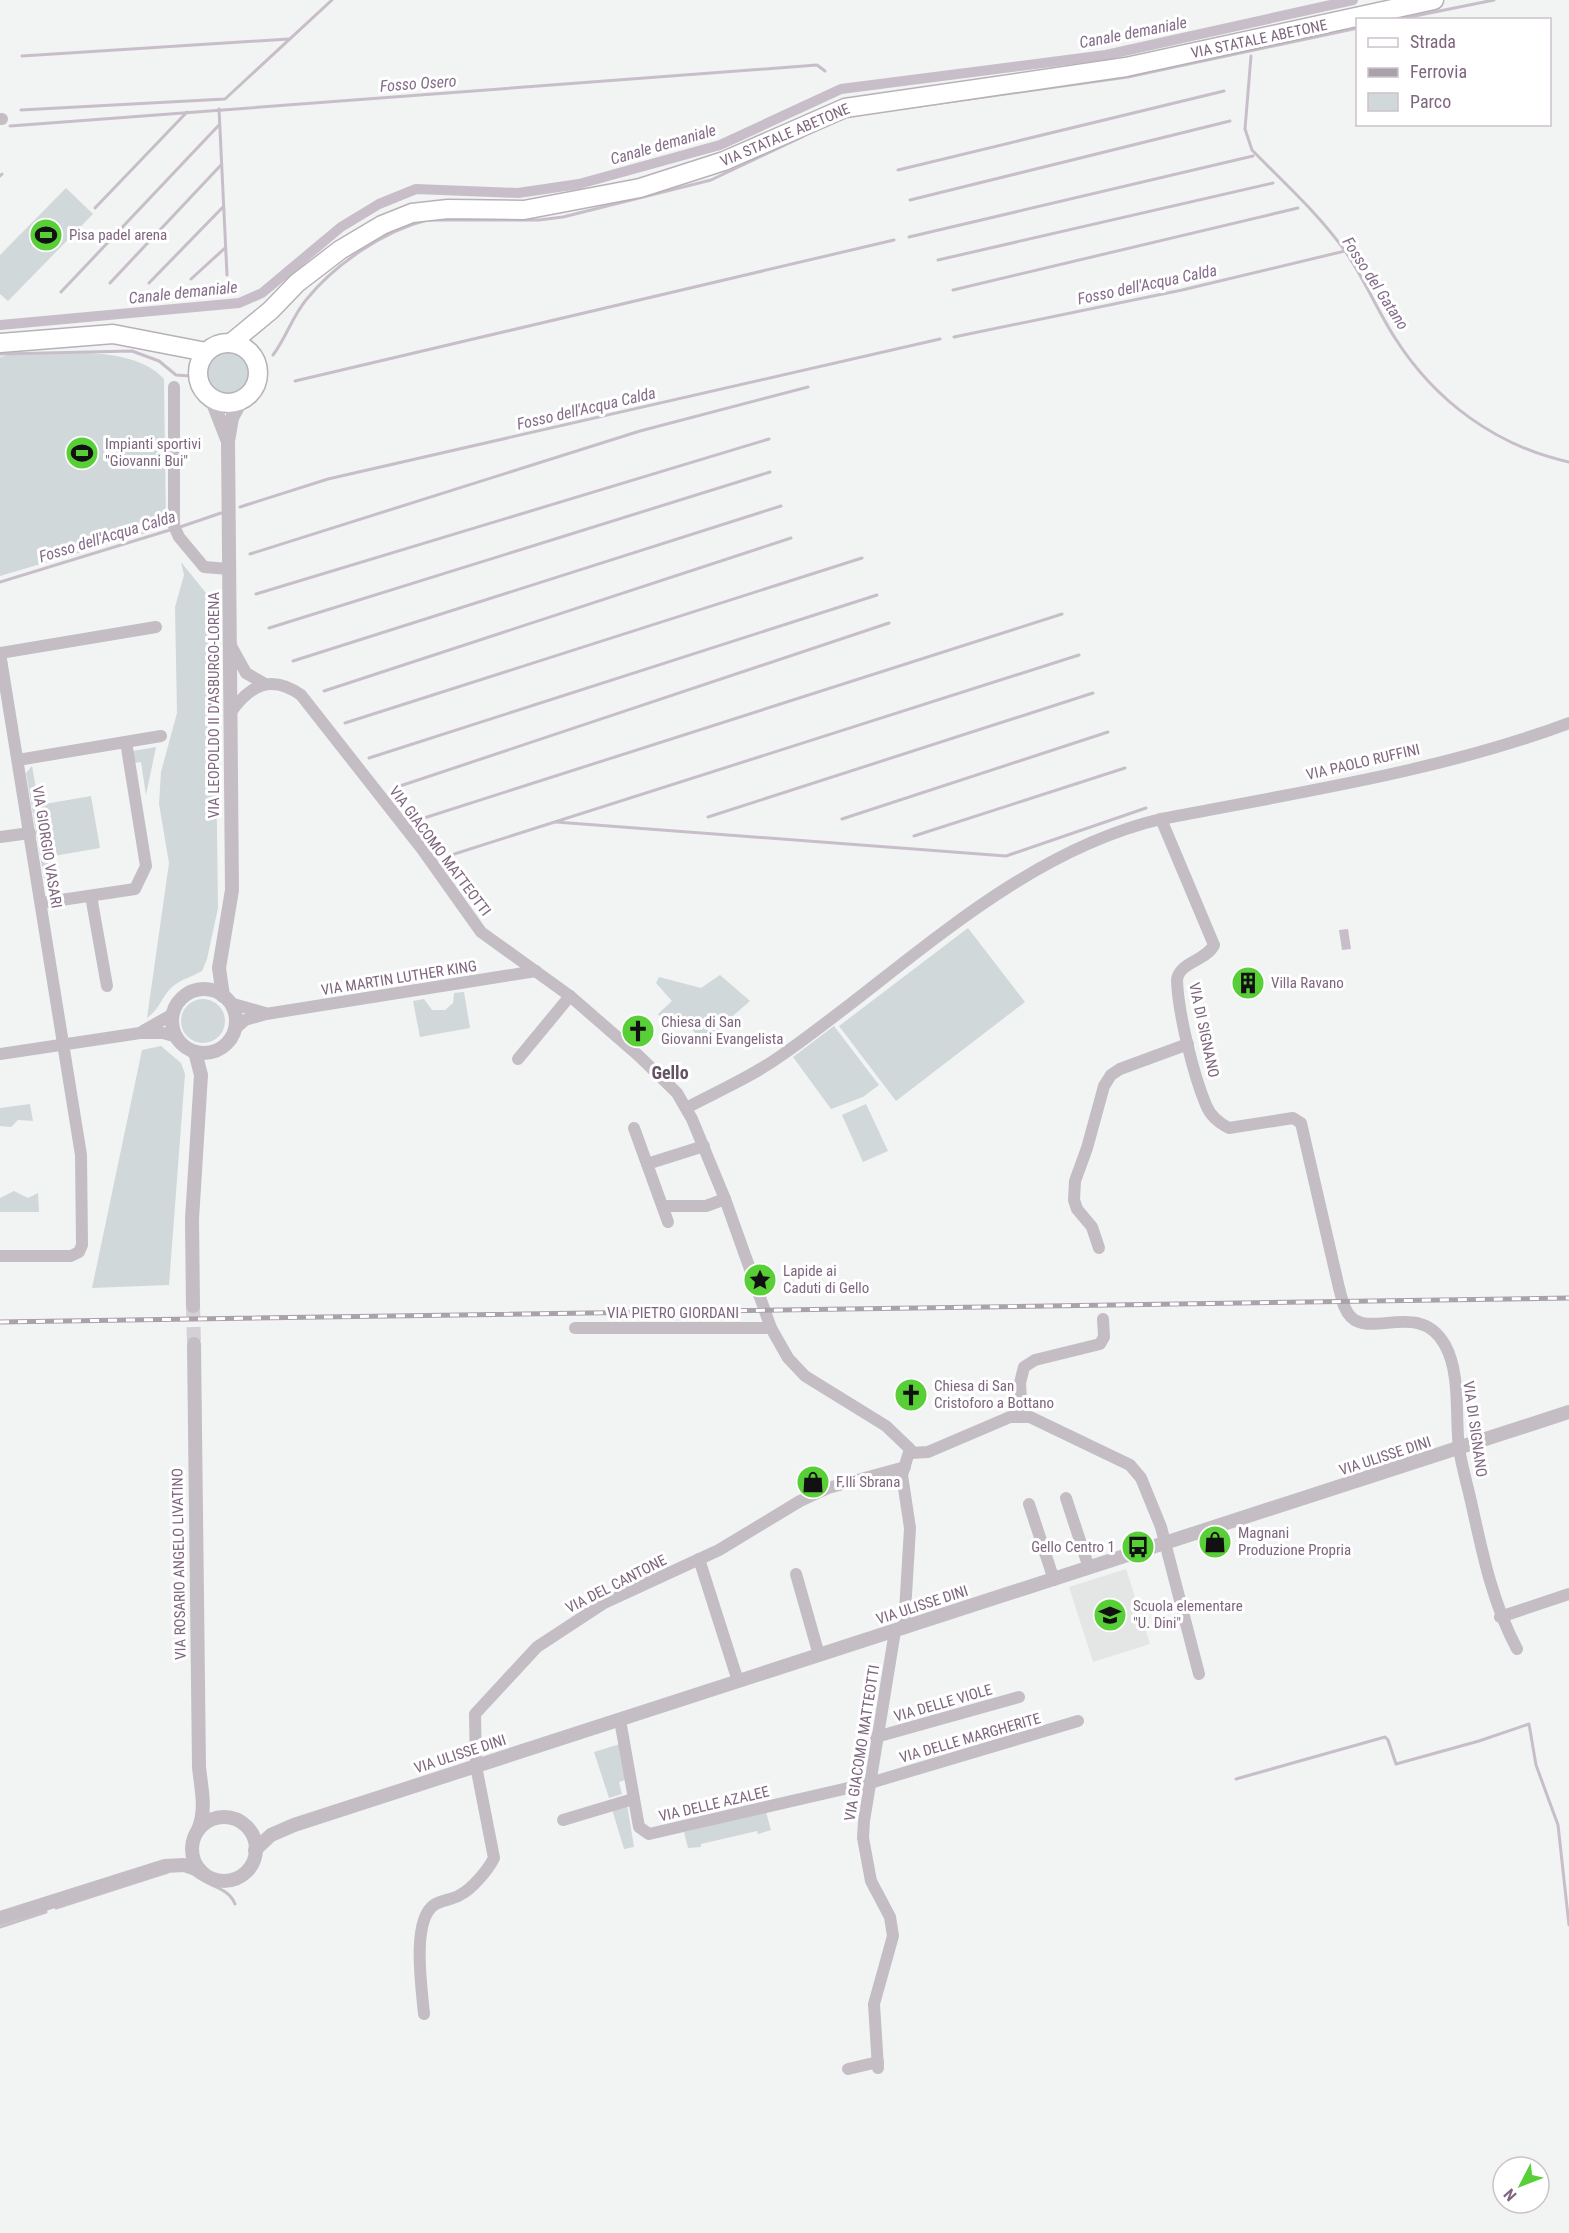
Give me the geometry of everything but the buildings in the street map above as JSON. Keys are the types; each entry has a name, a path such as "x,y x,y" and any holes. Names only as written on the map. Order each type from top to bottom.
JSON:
{"main road":[{"name":"VIA STATALE ABETONE","path":"231,343 271,310 297,283 340,250 382,225 412,213 457,208 524,210 640,188 724,161 845,108 1126,67 1434,0"},
{"name":"VIA STATALE ABETONE","path":"254,356 256,343 271,310"},
{"path":"0,343 75,335 113,334 206,352"},
{"path":"156,343 198,371"},
{"path":"231,343 243,346 254,356 258,368 257,383 249,395 241,400 225,403 211,398 201,386 198,371 206,352 218,344 231,343"}],"street":[{"path":"174,387 175,529 204,567 229,569"},
{"path":"211,398 228,441"},
{"path":"228,441 232,418 241,400"},
{"name":"VIA LEOPOLDO II D'ASBURGO-LORENA","path":"226,1000 219,968 232,890 228,441"},
{"name":"VIA GIORGIO VASARI","path":"0,1256 71,1256 81,1249 81,1155 0,653 156,627"},
{"name":"VIA GIACOMO MATTEOTTI","path":"230,645 246,673 265,684 287,686 301,694 422,849 481,932 570,996 657,1073 686,1108 704,1146 771,1328 788,1358 806,1376 886,1426 909,1446 911,1452 905,1467 903,1483 910,1528 900,1629 876,1737 864,1838 871,1881 890,1917 893,1936 874,2004 878,2065 848,2069"},
{"path":"231,712 248,691 265,684"},
{"name":"VIA PAOLO RUFFINI","path":"1161,819 1383,774 1529,738 1569,723"},
{"path":"18,760 161,736"},
{"path":"41,903 135,888 146,866 126,742"},
{"path":"686,1108 779,1058 960,921 1013,886 1102,837 1161,819"},
{"name":"VIA DI SIGNANO","path":"1161,819 1214,945 1204,957 1178,974 1178,992 1188,1044 1206,1104 1221,1124 1229,1128 1296,1118 1301,1122 1347,1313 1362,1323 1406,1321 1424,1325 1441,1339 1452,1364 1459,1449 1485,1565 1500,1617 1517,1649"},
{"path":"0,837 30,832"},
{"path":"91,896 107,986"},
{"path":"177,1037 172,1022 173,1014 183,998 200,990 219,968"},
{"name":"VIA MARTIN LUTHER KING","path":"266,1014 536,971"},
{"path":"200,990 243,1009 266,1014"},
{"path":"518,1059 570,996"},
{"path":"226,1000 235,1016 235,1029"},
{"path":"140,1033 173,1014"},
{"path":"201,1075 214,1052 227,1043 235,1029 245,1020 266,1014"},
{"path":"0,1054 140,1033 163,1033 177,1037 195,1052 201,1075 192,1219 193,1306"},
{"path":"1099,1248 1092,1227 1077,1209 1074,1200 1074,1181 1087,1148 1104,1086 1111,1075 1120,1069 1188,1044"},
{"path":"195,1052 214,1052"},
{"path":"634,1128 668,1222"},
{"path":"648,1164 704,1146"},
{"path":"663,1206 706,1206 725,1199"},
{"path":"1022,1416 1020,1376 1024,1367 1035,1360 1100,1344 1104,1337 1103,1319"},
{"name":"VIA PIETRO GIORDANI","path":"574,1328 771,1328"},
{"name":"VIA ROSARIO ANGELO LIVATINO","path":"194,1344 203,1818 198,1830"},
{"name":"VIA ULISSE DINI","path":"285,1828 1569,1412"},
{"path":"911,1452 928,1452 1010,1417 1022,1416 1030,1417 1130,1465 1141,1478 1161,1527 1199,1674"},
{"name":"VIA DEL CANTONE","path":"424,2014 419,1952 428,1912 434,1905 461,1895 494,1858 476,1766 474,1714 537,1647 604,1603 699,1559 819,1492 905,1467"},
{"path":"1066,1498 1089,1568"},
{"path":"1029,1504 1054,1580"},
{"path":"699,1559 738,1681"},
{"path":"796,1574 819,1655"},
{"path":"1500,1617 1569,1594"},
{"name":"VIA DELLE VIOLE","path":"876,1737 1019,1697"},
{"name":"VIA DELLE AZALEE","path":"620,1720 639,1827 649,1834 870,1783"},
{"name":"VIA DELLE MARGHERITE","path":"870,1783 1078,1721"},
{"path":"201,1783 212,1804 249,1829 268,1832 285,1828"},
{"path":"563,1820 633,1799"},
{"path":"0,1918 165,1866 181,1858 192,1846 198,1830 212,1819 230,1817"},
{"path":"255,1850 271,1835 285,1828"},
{"path":"165,1866 184,1865 219,1880 238,1877 252,1863 255,1850 249,1829"},
{"path":"192,1846 195,1863 201,1871"}],"shaded area":[{"path":"1348,929 1351,949 1342,950 1339,930"},
{"name":"Scuola elementare \"U. Dini\"","path":"1126,1569 1150,1644 1093,1662 1069,1587"}],"green space":[{"name":"Pisa padel arena","path":"66,188 93,214 8,301 0,294 0,255"},
{"path":"234,351 249,363 250,381 240,393 224,396 209,386 206,369 216,354"},
{"name":"Impianti sportivi \"Giovanni Bui\"","path":"73,352 115,356 134,360 151,368 164,379 166,527 0,576 0,357 15,353"},
{"path":"181,562 214,603 218,908 207,959 202,971 175,985 147,1018 169,863 159,804 161,772 177,713 175,607 184,575"},
{"path":"156,747 146,795 141,762 134,763 133,751"},
{"path":"32,766 39,805 91,796 100,848 48,857 53,895 46,891 26,773"},
{"path":"968,928 1025,1002 896,1101 839,1026"},
{"path":"720,975 750,1001 703,1042 681,1017 669,1027 658,1014 672,1001 656,983 659,977 701,988"},
{"path":"464,992 470,1028 420,1037 413,1001 424,999 432,1010 445,1010 453,1003 454,993"},
{"path":"203,999 218,1006 225,1021 218,1036 203,1043 188,1036 181,1021 188,1006"},
{"path":"834,1026 879,1085 863,1097 831,1109 793,1057"},
{"path":"161,1046 181,1063 185,1074 169,1285 92,1288 142,1050"},
{"path":"30,1104 33,1121 18,1120 11,1127 0,1126 0,1108"},
{"path":"866,1104 888,1151 863,1162 842,1115"},
{"path":"14,1191 28,1198 38,1193 39,1212 0,1212 0,1198"},
{"path":"620,1744 625,1780 619,1782 622,1794 609,1798 594,1752"},
{"path":"627,1804 634,1847 624,1849 612,1809"},
{"path":"766,1812 771,1830 758,1834 757,1831 701,1844 701,1847 688,1848 684,1832"}],"waterway":[{"path":"21,110 225,99 332,0"},
{"name":"Canale demaniale","path":"0,325 239,303 262,293 341,227 379,204 416,189 518,193 579,184 720,145 841,89 1106,55 1353,0"},
{"path":"1405,18 1494,0"},
{"path":"905,108 1128,77 1356,28"},
{"path":"22,56 289,39"},
{"name":"Fosso del Gatano","path":"1251,56 1245,129 1252,150 1335,237 1352,261 1388,327 1411,361 1448,401 1470,418 1517,445 1569,462"},
{"name":"Fosso Osero","path":"10,126 817,65 825,71"},
{"path":"898,170 1224,91"},
{"path":"219,109 227,275"},
{"path":"95,208 187,112"},
{"path":"910,200 1230,121"},
{"path":"61,292 219,125"},
{"path":"273,355 301,307 317,287 360,251 393,232 427,220 539,220 563,217 711,180 802,137"},
{"path":"909,237 1253,156"},
{"path":"110,283 221,165"},
{"path":"938,260 1273,183"},
{"path":"149,283 223,207"},
{"path":"953,290 1298,208"},
{"path":"295,381 894,240"},
{"path":"191,279 225,248"},
{"name":"Fosso dell'Acqua Calda","path":"954,337 1182,290 1345,251"},
{"name":"Fosso dell'Acqua Calda","path":"240,507 328,479 940,339"},
{"path":"0,354 132,351 159,361 176,375 190,376"},
{"path":"250,554 640,431 808,387"},
{"path":"256,594 769,439"},
{"path":"269,628 770,472"},
{"path":"293,661 781,506"},
{"name":"Fosso dell'Acqua Calda","path":"180,527 221,513"},
{"name":"Fosso dell'Acqua Calda","path":"0,582 173,529"},
{"path":"324,691 791,538"},
{"path":"345,723 862,558"},
{"path":"369,758 877,595"},
{"path":"421,819 1062,614"},
{"path":"397,787 889,623"},
{"path":"445,857 1079,655"},
{"path":"708,817 1093,693"},
{"path":"842,819 1108,732"},
{"path":"914,836 1125,768"},
{"path":"556,822 1006,856 1146,808"},
{"path":"1236,1779 1385,1737 1396,1764 1479,1741 1529,1724 1536,1765 1558,1825 1569,1925"},
{"path":"56,1908 168,1872"},
{"path":"192,1873 222,1890 232,1898 235,1904"},
{"path":"0,1927 46,1912"}],"tunnel":[{"path":"193,1306 194,1344"}],"railway":[{"path":"0,1322 1569,1298"}],"place":[{"name":"Pisa padel arena","path":"46,235"},
{"name":"Impianti sportivi \"Giovanni Bui\"","path":"82,453"},
{"name":"Villa Ravano","path":"1248,983"},
{"name":"Chiesa di San Giovanni Evangelista","path":"638,1031"},
{"name":"Lapide ai Caduti di Gello","path":"760,1280"},
{"name":"Chiesa di San Cristoforo a Bottano","path":"911,1395"},
{"name":"F.lli Sbrana","path":"813,1482"},
{"name":"Magnani Produzione Propria","path":"1215,1542"},
{"name":"Gello Centro 1","path":"1138,1547"},
{"name":"Scuola elementare \"U. Dini\"","path":"1110,1615"}],"district":[{"name":"Gello","path":"670,1073"}]}
